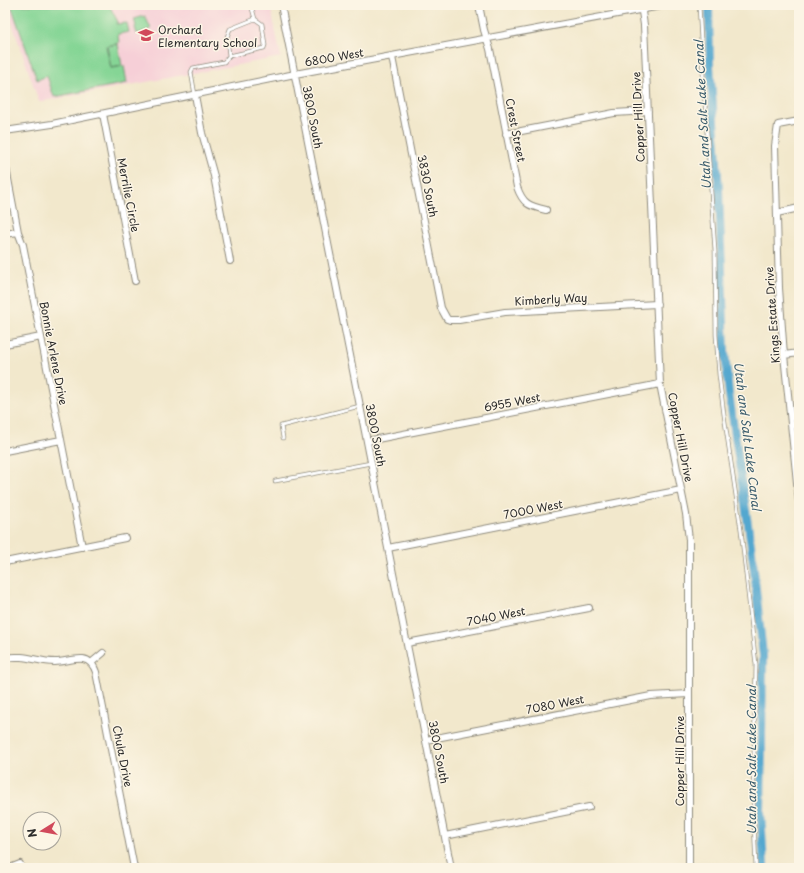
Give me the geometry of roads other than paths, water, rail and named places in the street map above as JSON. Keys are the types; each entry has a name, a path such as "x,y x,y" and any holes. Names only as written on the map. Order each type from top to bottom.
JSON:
{"street":[{"name":"3800 South","path":"281,5 451,868"},
{"name":"Crest Street","path":"479,5 515,180 521,197 529,206 546,210"},
{"name":"6800 West","path":"5,131 103,114 295,74 392,57 641,7 666,5"},
{"name":"Copper Hill Drive","path":"641,7 644,25 660,384 686,514 689,540 689,868"},
{"name":"3830 South","path":"392,57 441,308 447,319"},
{"path":"195,95 202,133 214,176 230,261"},
{"path":"506,134 614,113 648,111"},
{"name":"Merrilie Circle","path":"103,114 136,281"},
{"name":"Kings Estate Drive","path":"799,121 778,125 775,146 779,288 784,356 796,445 799,502"},
{"name":"Bonnie Arlene Drive","path":"5,163 18,232 23,245 82,547"},
{"path":"776,213 799,208"},
{"path":"5,234 18,232"},
{"name":"Kimberly Way","path":"447,319 459,320 505,312 657,304"},
{"path":"5,344 41,337"},
{"path":"784,356 799,353"},
{"name":"6955 West","path":"367,441 660,384"},
{"path":"5,451 61,440"},
{"name":"7000 West","path":"388,548 681,490"},
{"path":"5,562 125,538"},
{"name":"7040 West","path":"407,644 589,608"},
{"path":"5,658 22,656 53,662 84,659 91,663 103,653"},
{"name":"Chula Drive","path":"91,663 96,672 134,868"},
{"name":"7080 West","path":"426,740 637,698 690,694"},
{"path":"445,836 589,807"},
{"path":"10,868 20,864"}],"lane":[{"path":"195,95 191,72 194,68 224,62 229,56 264,48 265,45 262,24 255,19 251,5"},
{"path":"699,5 714,236 716,334 719,375 742,530 756,665 753,798 756,868"},
{"path":"229,56 227,37 230,28 255,19"},
{"path":"283,438 281,426 360,406"},
{"path":"275,481 371,463"}],"waterway":[{"name":"Utah and Salt Lake Canal","path":"709,6 710,66 719,190 725,353 729,394 752,552 763,655 761,813 764,868"}],"place":[{"name":"Orchard Elementary School","path":"146,35"}]}
